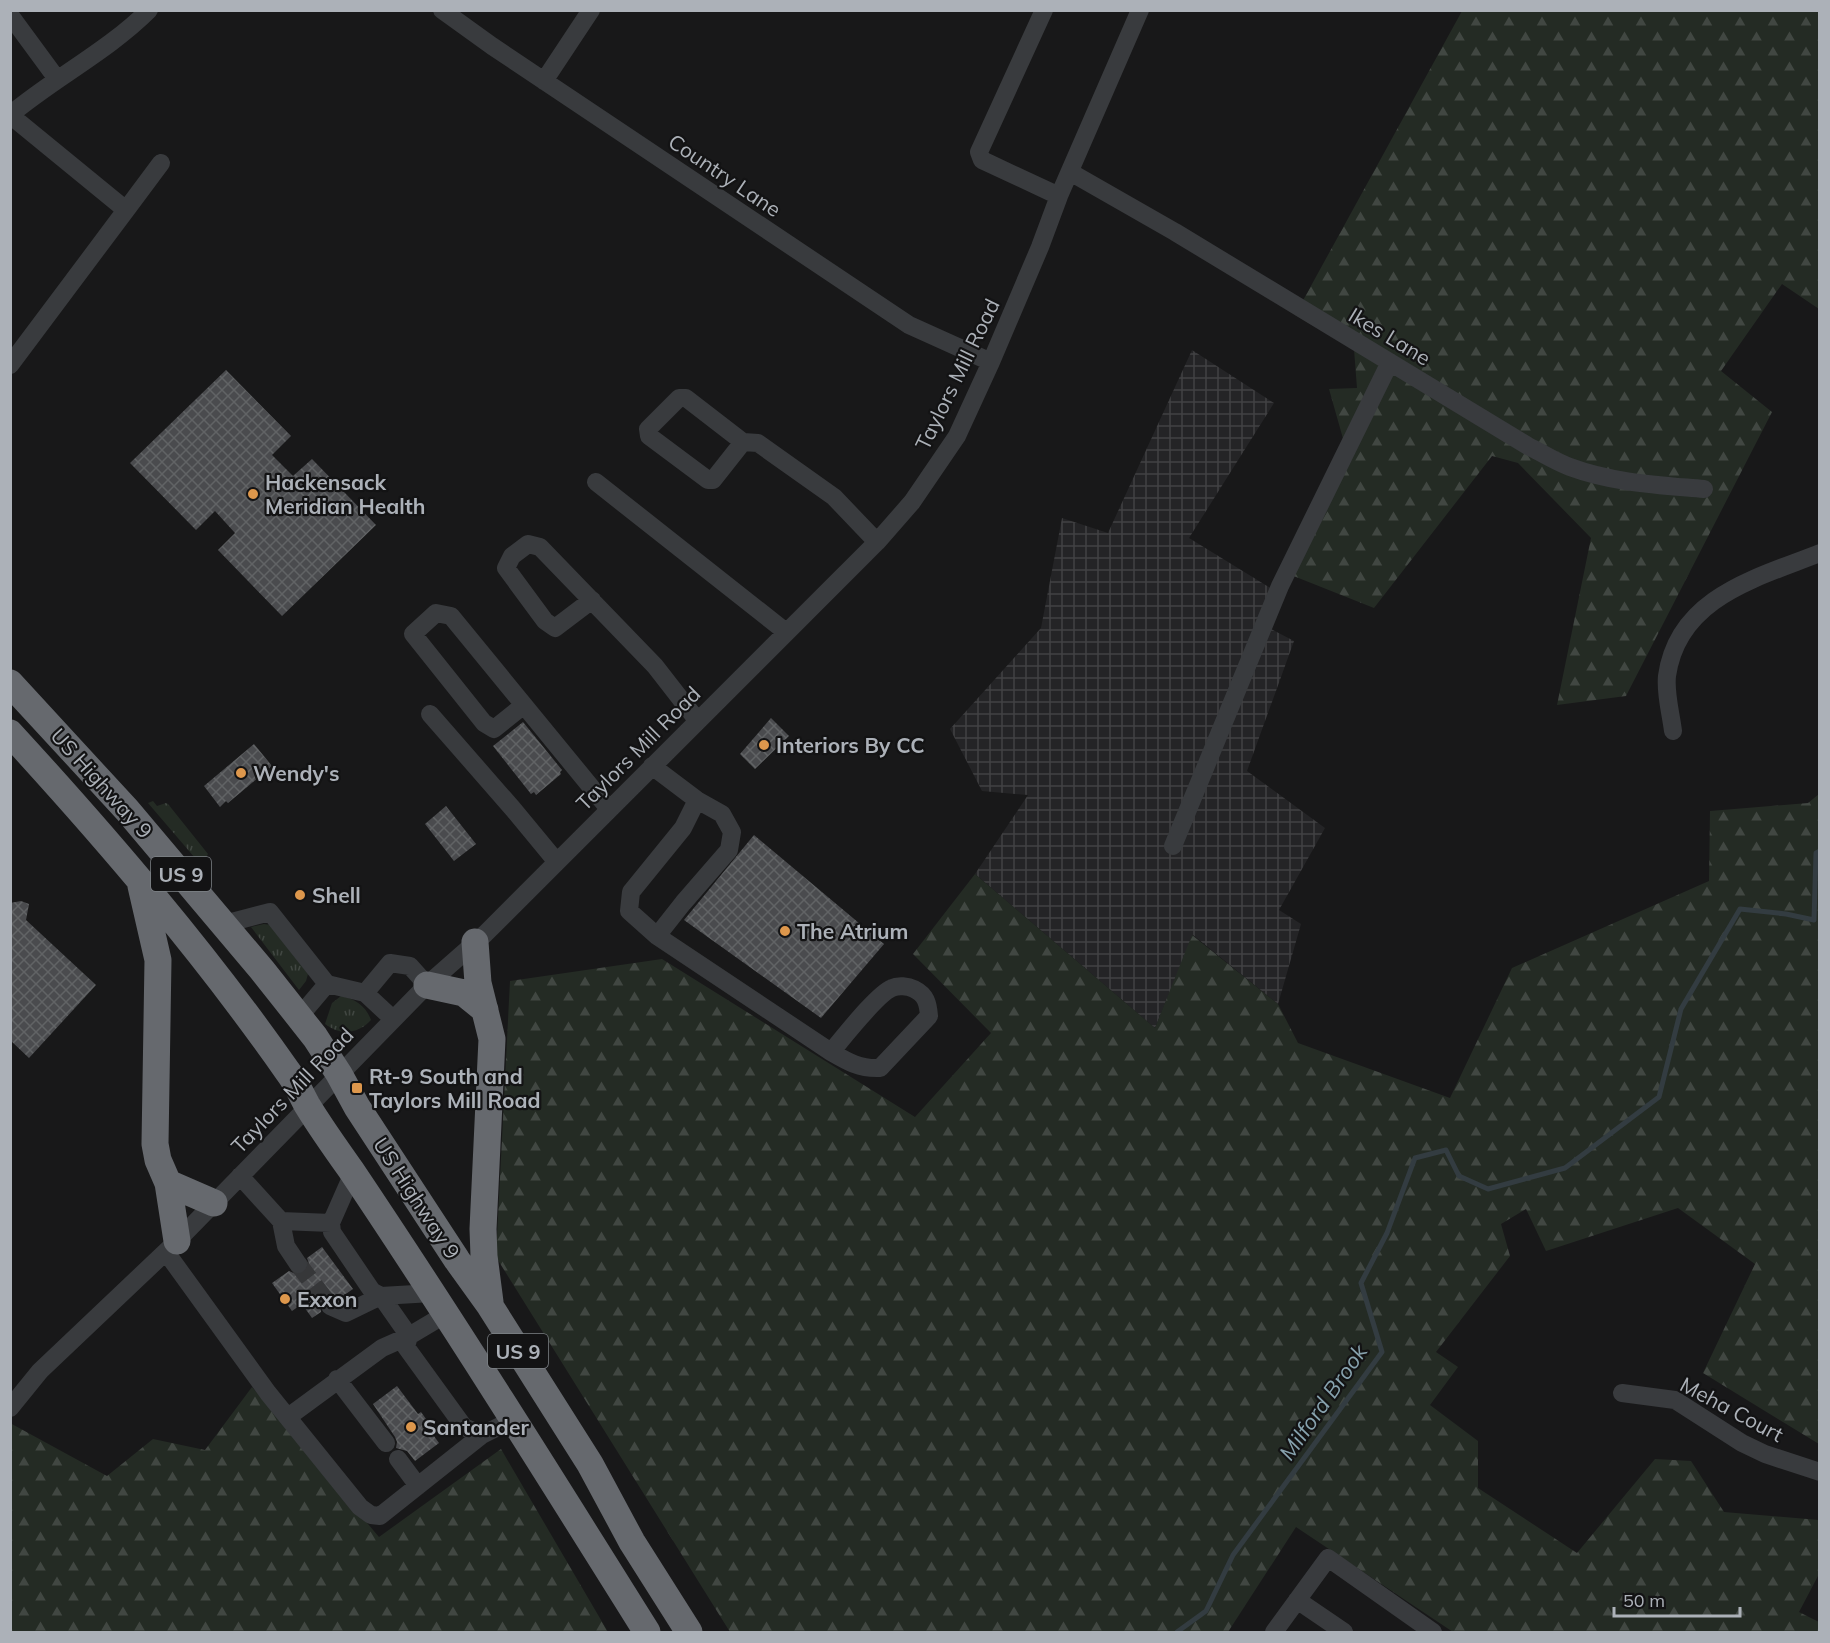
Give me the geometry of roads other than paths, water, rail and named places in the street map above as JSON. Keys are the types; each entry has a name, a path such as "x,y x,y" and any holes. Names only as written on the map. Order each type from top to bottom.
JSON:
{"highway":[{"name":"US Highway 9","path":"10,683 127,810 299,1017 339,1074 357,1107 457,1260 490,1306 590,1464 632,1542 689,1632"},
{"name":"US Highway 9","path":"10,733 140,879 291,1075 308,1106 514,1419 647,1632"},
{"path":"140,879 158,960 154,1144 168,1183 171,1247"},
{"path":"475,942 478,983 492,1039 483,1229 490,1306"},
{"path":"427,985 464,993 485,1010"},
{"path":"168,1183 214,1203"}],"street":[{"path":"126,210 10,115 124,32 149,10"},
{"name":"Country Lane","path":"442,10 544,81 909,325 991,362"},
{"path":"544,81 591,10"},
{"path":"1044,10 979,152 982,160 1059,196"},
{"name":"Taylors Mill Road","path":"10,1408 40,1371 171,1247 427,985 475,942 877,542 912,502 957,436 991,362 1059,196 1139,11"},
{"path":"10,15 57,79"},
{"path":"10,365 18,341 161,164"},
{"name":"Ikes Lane","path":"1070,172 1175,232 1528,446 1568,467 1593,475 1630,482 1704,489"},
{"path":"1173,846 1280,586 1390,362"},
{"path":"743,442 713,480 708,480 649,436 648,429 679,398 686,398 743,442 758,443 834,497 877,542"},
{"path":"596,482 786,632"},
{"path":"592,600 555,627 545,621 506,568 512,556 528,544 540,547 592,600 655,666 697,720"},
{"path":"1673,731 1666,679 1671,658 1692,621 1703,609 1736,586 1820,553"},
{"path":"524,705 494,729 484,723 413,634 436,613 451,616 524,705 609,809"},
{"path":"430,714 513,808 556,861"},
{"path":"652,766 697,800 722,814 732,832 729,850 657,936"},
{"path":"697,800 683,828 631,892 629,911 657,936 831,1052 853,1065 880,1068 929,1016 928,1001 921,993 910,987 891,988 881,996 831,1052"},
{"path":"224,924 270,912 327,984 365,993 393,1019"},
{"path":"365,993 390,963 410,966 427,985"},
{"path":"299,1017 327,984"},
{"path":"352,1173 331,1223 332,1232 372,1291 381,1296 439,1303"},
{"path":"240,1176 281,1221 286,1246 298,1264"},
{"path":"281,1221 331,1223"},
{"path":"171,1247 288,1417 360,1507 371,1515 380,1516 482,1435 514,1419"},
{"path":"330,1305 346,1313 381,1296"},
{"path":"381,1296 409,1336"},
{"path":"288,1417 382,1348 409,1336 439,1303"},
{"path":"409,1336 406,1347 464,1427 482,1435"},
{"path":"337,1379 386,1443"},
{"name":"Meha Court","path":"1622,1393 1675,1400 1742,1443 1765,1454 1820,1472"},
{"path":"398,1458 418,1486"},
{"path":"1274,1632 1328,1558 1433,1632"},
{"path":"1297,1600 1344,1632"}],"waterway":[{"name":"Milford Brook","path":"1177,1632 1206,1611 1233,1555 1382,1352 1361,1283 1387,1233 1415,1158 1446,1150 1459,1176 1488,1189 1565,1168 1659,1097 1681,1009 1740,909 1786,914 1814,920 1816,853 1820,851"}],"tunnel":[{"path":"298,1264 330,1306"}],"place":[{"name":"Hackensack Meridian Health","path":"253,494"},
{"name":"Interiors By CC","path":"764,745"},
{"name":"Wendy's","path":"241,773"},
{"name":"Shell","path":"300,895"},
{"name":"The Atrium","path":"785,931"},
{"name":"Rt-9 South and Taylors Mill Road","path":"357,1088"},
{"name":"Exxon","path":"285,1299"},
{"name":"Santander","path":"411,1427"}]}
